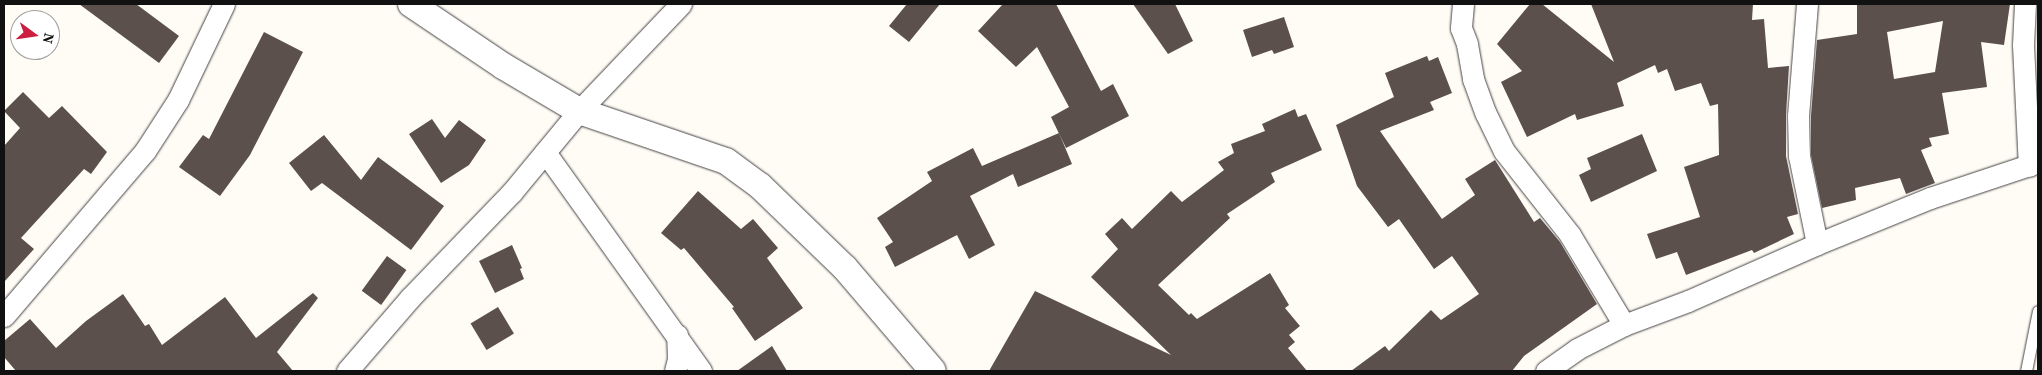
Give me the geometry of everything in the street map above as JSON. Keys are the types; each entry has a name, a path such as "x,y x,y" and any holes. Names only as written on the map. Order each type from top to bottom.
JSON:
{"street":[{"path":"4,316 145,151 178,100 224,4"},
{"path":"412,4 504,66 579,111 685,145 726,162 753,181 845,268 933,371"},
{"path":"347,371 410,298 512,192 579,111 680,4"},
{"path":"1463,4 1460,28 1467,44 1473,80 1486,114 1504,151 1570,235 1624,325"},
{"path":"1807,4 1798,116 1799,156 1817,244"},
{"path":"1546,371 1577,349 1624,325 1688,301 1817,244 1930,198 2034,164 2023,45 2025,4"},
{"path":"545,152 701,371"},
{"path":"675,371 678,359 676,335"}],"lane":[{"path":"2026,371 2038,312"}],"building":[{"path":"79,4 136,4 179,36 159,63"},
{"path":"907,4 940,4 909,42 889,26"},
{"path":"1003,4 1056,4 1101,91 1113,84 1129,116 1066,148 1051,117 1069,107 1037,47 1016,67 978,31"},
{"path":"1133,4 1175,4 1193,41 1168,54"},
{"path":"1530,4 1542,4 1614,62 1591,4 1753,4 1752,20 1764,19 1768,68 1789,66 1786,156 1798,214 1787,217 1794,234 1754,253 1752,250 1686,275 1677,252 1656,259 1647,234 1700,217 1684,167 1719,155 1718,104 1710,106 1701,83 1675,91 1667,69 1658,73 1655,65 1617,83 1624,106 1577,120 1575,114 1527,137 1501,82 1522,71 1497,44"},
{"path":"1857,4 2010,4 2004,45 1981,42 1987,87 1942,93 1949,134 1929,138 1932,146 1921,150 1935,183 1906,194 1900,178 1855,188 1856,200 1822,208 1811,155 1811,116 1817,40 1857,34","holes":["1943,21 1935,72 1894,79 1887,32"]},
{"path":"1284,17 1294,47 1274,54 1272,50 1252,57 1243,30"},
{"path":"264,32 303,52 250,155 220,196 179,167 203,135 209,139"},
{"path":"1427,56 1429,61 1438,57 1452,93 1430,102 1434,110 1380,131 1442,219 1475,195 1465,179 1495,160 1534,222 1540,218 1560,242 1597,304 1524,356 1512,371 1351,371 1385,346 1389,351 1431,310 1441,320 1479,294 1452,256 1434,269 1399,219 1388,227 1357,186 1336,125 1394,97 1385,73"},
{"path":"23,92 49,118 62,106 107,152 91,174 84,169 21,238 34,249 4,282 4,146 20,128 4,111"},
{"path":"1295,109 1298,117 1306,114 1322,150 1271,173 1275,182 1227,214 1230,218 1158,285 1189,315 1191,313 1197,319 1270,273 1289,305 1285,308 1300,326 1289,335 1295,342 1288,348 1307,371 989,371 1035,291 1171,355 1091,277 1118,249 1105,234 1122,218 1132,229 1171,191 1182,202 1224,170 1218,162 1234,153 1231,144 1265,131 1262,124"},
{"path":"432,119 445,138 459,120 486,140 469,165 441,183 409,134"},
{"path":"1059,133 1072,164 1018,187 1013,174 970,196 995,245 969,259 957,235 895,267 885,247 893,242 877,218 932,181 927,172 973,148 982,166"},
{"path":"1642,134 1657,171 1591,202 1579,175 1591,169 1587,158"},
{"path":"324,135 361,180 378,157 444,206 411,250 322,183 311,191 289,163"},
{"path":"698,191 741,229 753,219 778,248 767,258 803,308 755,341 732,308 734,307 684,248 681,250 661,233"},
{"path":"512,245 522,268 520,269 524,279 495,293 479,261"},
{"path":"387,256 406,270 381,305 362,291"},
{"path":"313,293 318,298 277,352 293,371 16,371 4,357 4,341 30,319 56,348 86,321 123,294 145,326 149,324 162,345 225,297 256,338"},
{"path":"498,307 514,334 487,350 471,323"},
{"path":"772,346 787,371 737,371"}]}
